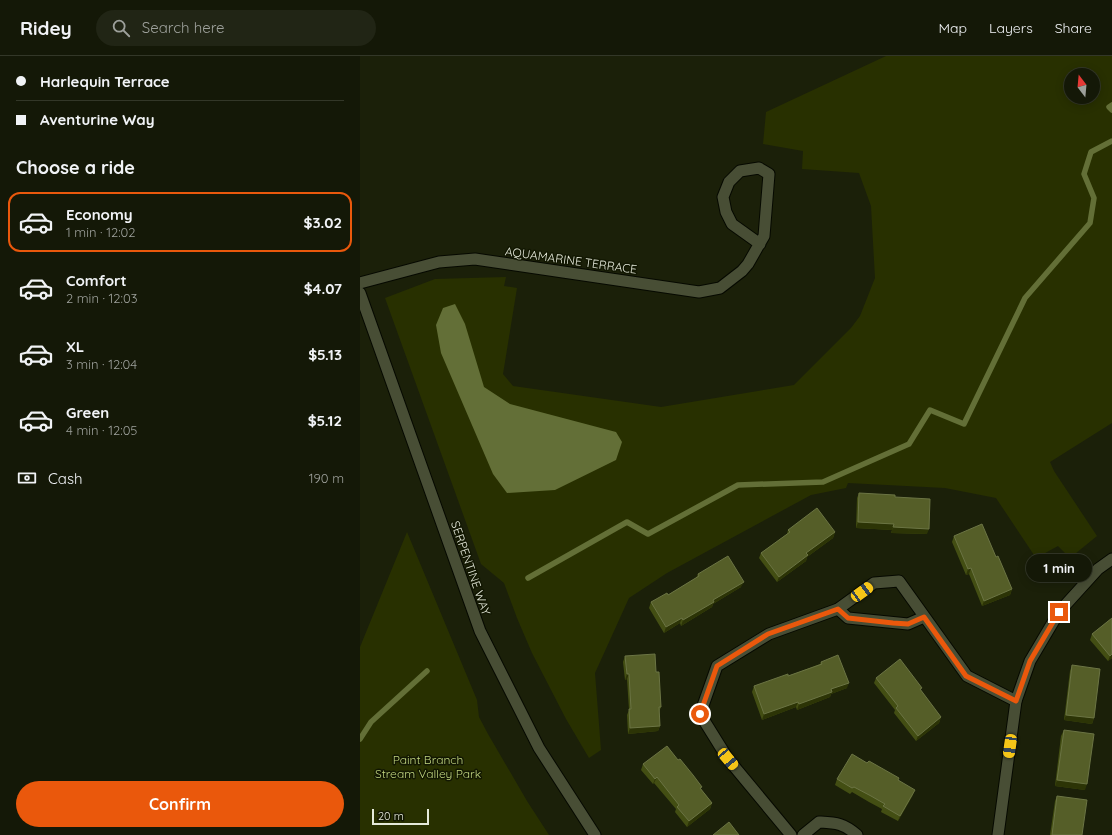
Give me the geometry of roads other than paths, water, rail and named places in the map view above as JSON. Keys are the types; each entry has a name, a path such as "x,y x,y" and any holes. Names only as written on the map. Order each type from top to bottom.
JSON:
{"street":[{"name":"AQUAMARINE TERRACE","path":"360,282 438,262 475,259 699,292 720,288 748,264 760,244 764,236 769,174 760,168 740,171 728,182 723,197 726,212 732,224 745,235 760,244"},
{"name":"SERPENTINE WAY","path":"360,293 480,631 539,748 595,835"},
{"path":"998,835 1016,701 1030,661 1059,612 1098,569 1112,559"},
{"path":"792,835 728,759 700,714 717,666 768,634 838,609 874,583 899,581 966,676 1016,701"},
{"path":"838,609 848,618 893,623 908,624 924,617"},
{"path":"804,835 818,822 837,823 850,828 857,835"}],"waterway":[{"path":"1112,105 1109,107 1112,110"},
{"path":"528,578 627,522 648,534 738,485 823,482 909,444 930,410 964,424 1025,298 1090,223 1094,198 1084,174 1091,152 1112,141"},
{"path":"360,739 371,722 427,671"}],"park label":[{"name":"Paint Branch Stream Valley Park","path":"428,766"}]}
